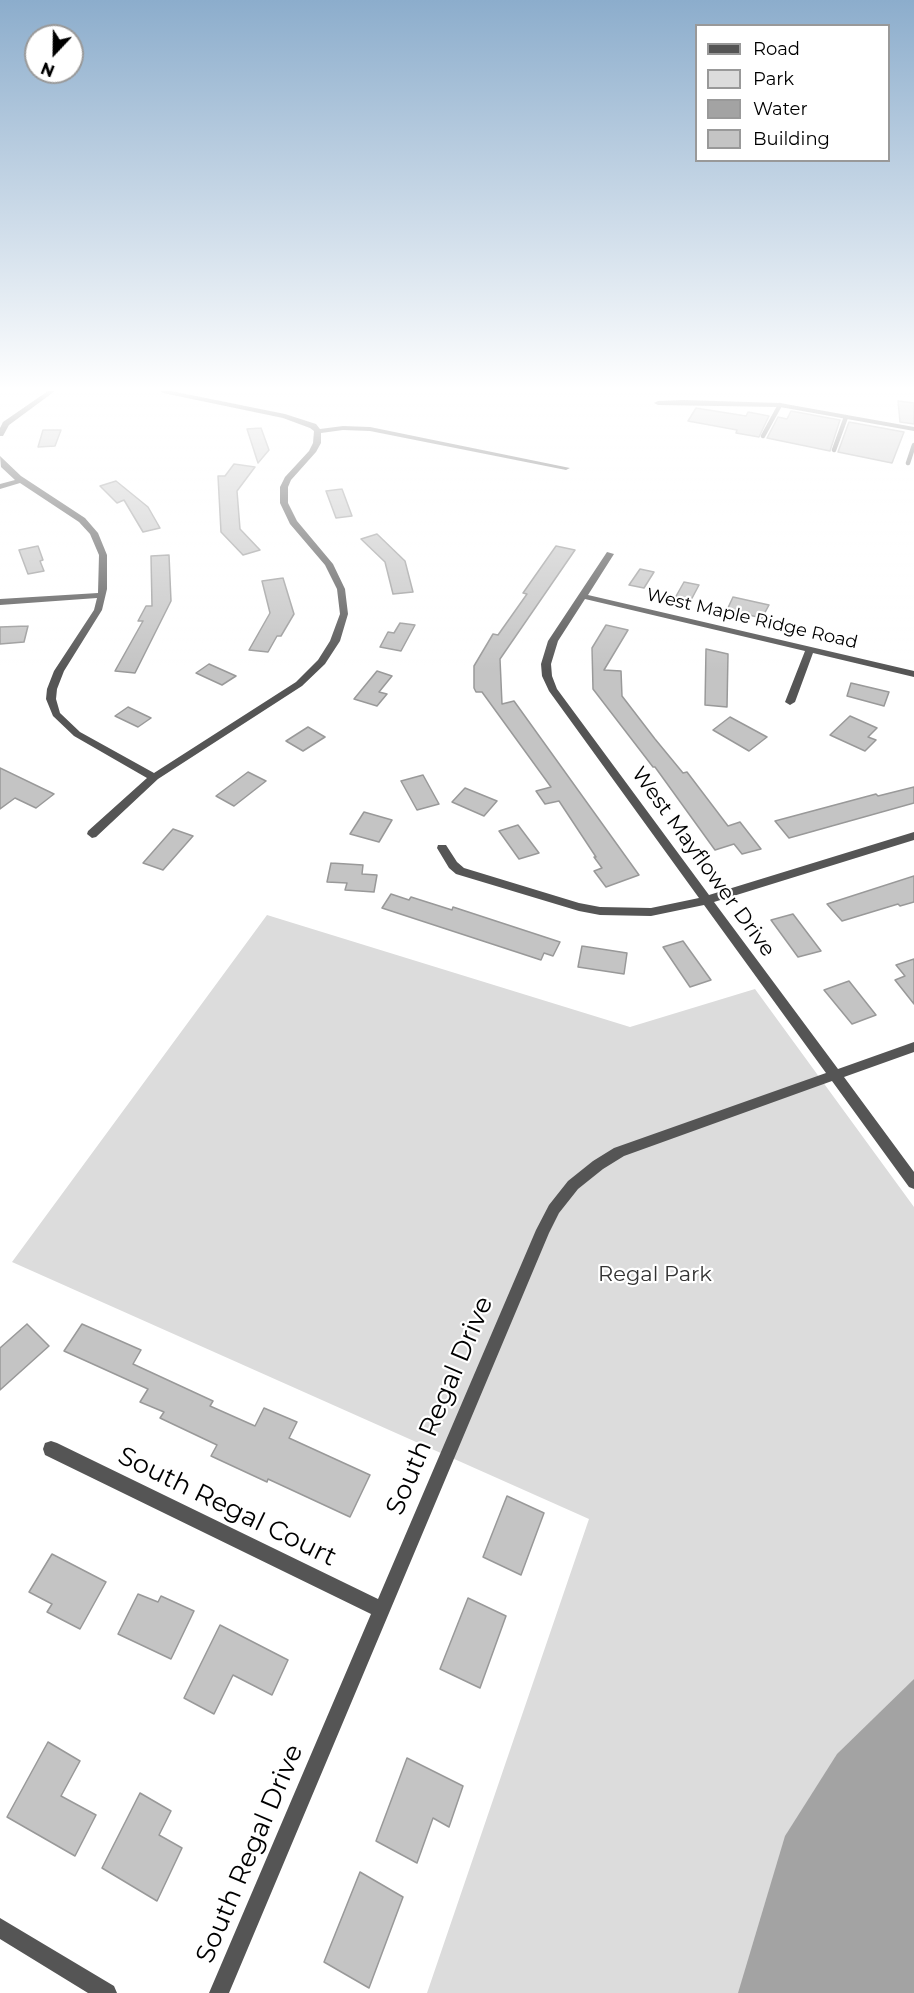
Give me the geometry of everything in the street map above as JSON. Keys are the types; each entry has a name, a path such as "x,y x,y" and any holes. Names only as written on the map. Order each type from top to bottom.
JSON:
{"street":[{"path":"28,484 82,520 94,533 103,555 102,595 94,616 59,671 52,689 52,706 62,722 76,734 154,777"},
{"path":"92,834 154,777 299,684 322,662 335,641 344,614 341,589 329,564 293,522 284,503 285,484"},
{"name":"West Mayflower Drive","path":"610,554 547,655 547,676 556,696 914,1183"},
{"path":"0,602 102,595"},
{"name":"West Maple Ridge Road","path":"583,596 914,674"},
{"path":"790,702 810,650"},
{"path":"442,848 453,865 460,871 589,909 651,912 706,900 914,836"},
{"name":"South Regal Drive","path":"219,1993 543,1230 554,1209 573,1185 598,1165 620,1152 914,1047"},
{"name":"South Regal Court","path":"51,1449 381,1610"},
{"path":"0,1928 107,1993"}],"green space":[{"name":"Regal Park","path":"267,915 630,1027 755,989 914,1207 914,1993 427,1993 589,1519 12,1262"}],"water":[{"path":"914,1679 914,1993 738,1993 785,1836 837,1754"}],"building":[{"path":"120,484 148,507 160,528 143,532 124,500 117,503 100,486"},
{"path":"218,484 242,484 237,491 240,529 260,550 243,555 221,532"},
{"path":"342,489 352,516 336,518 326,491"},
{"path":"377,534 405,561 413,592 393,594 385,562 361,539"},
{"path":"38,546 44,571 28,574 19,550"},
{"path":"556,546 575,550 500,659 502,704 514,701 639,875 606,887 594,871 602,868 594,857 596,857 559,801 545,804 536,791 551,787 482,692 476,692 474,688 474,666 493,634 498,635 527,594 523,593"},
{"path":"169,555 171,601 135,673 115,671 143,621 138,621 146,606 152,606 151,556"},
{"path":"640,569 654,572 644,588 629,585"},
{"path":"283,578 294,614 268,652 249,650 270,613 262,581"},
{"path":"684,582 699,585 690,602 675,598"},
{"path":"733,597 769,605 762,618 727,610"},
{"path":"400,623 415,625 401,651 380,647 388,632 394,633"},
{"path":"606,625 628,630 604,670 621,671 622,696 655,739 683,773 687,772 728,826 740,822 761,849 742,854 734,844 715,850 655,767 593,689 592,648"},
{"path":"28,626 24,642 0,644 0,627"},
{"path":"706,649 728,654 727,707 705,705"},
{"path":"209,664 236,676 222,685 196,673"},
{"path":"377,671 392,676 379,692 387,694 377,706 354,699"},
{"path":"851,683 889,692 884,706 847,696"},
{"path":"128,707 151,718 138,727 115,716"},
{"path":"850,716 877,728 868,737 876,740 865,751 830,735"},
{"path":"730,717 767,737 749,751 713,730"},
{"path":"308,727 325,737 303,751 286,741"},
{"path":"0,768 54,794 36,808 15,798 0,809"},
{"path":"248,772 266,781 234,806 216,796"},
{"path":"423,775 439,804 417,810 401,781"},
{"path":"914,787 914,803 789,838 775,821 876,794 878,796"},
{"path":"465,788 497,801 484,816 452,802"},
{"path":"364,812 392,820 379,842 350,834"},
{"path":"518,825 539,853 519,859 499,831"},
{"path":"173,829 193,836 163,870 143,863"},
{"path":"331,863 363,865 362,874 377,875 374,892 345,890 347,883 327,882"},
{"path":"914,876 914,902 900,906 898,904 842,921 827,904"},
{"path":"391,894 409,900 411,897 452,910 453,907 560,942 553,956 544,953 541,960 382,908"},
{"path":"793,914 821,951 798,957 771,920"},
{"path":"683,941 711,980 690,987 663,947"},
{"path":"582,946 627,953 624,974 578,967"},
{"path":"914,959 914,1004 895,980 905,976 896,965"},
{"path":"849,981 876,1015 852,1024 824,990"},
{"path":"27,1324 49,1346 0,1390 0,1348"},
{"path":"82,1324 141,1350 133,1364 213,1401 210,1406 255,1426 264,1408 297,1422 289,1438 370,1475 350,1517 268,1479 267,1482 211,1456 217,1445 160,1418 164,1412 140,1402 148,1389 64,1351"},
{"path":"507,1496 544,1513 521,1575 483,1557"},
{"path":"52,1554 106,1582 80,1629 47,1612 52,1604 29,1592"},
{"path":"138,1594 158,1602 161,1596 194,1611 171,1659 118,1634"},
{"path":"468,1598 506,1616 480,1688 440,1669"},
{"path":"220,1625 288,1660 272,1695 233,1675 214,1714 184,1698"},
{"path":"48,1742 80,1761 61,1796 96,1815 75,1856 7,1817"},
{"path":"407,1758 463,1786 449,1827 433,1818 417,1863 376,1841"},
{"path":"140,1793 171,1811 159,1835 182,1848 157,1901 102,1868"},
{"path":"360,1872 403,1897 369,1988 324,1962"}]}
